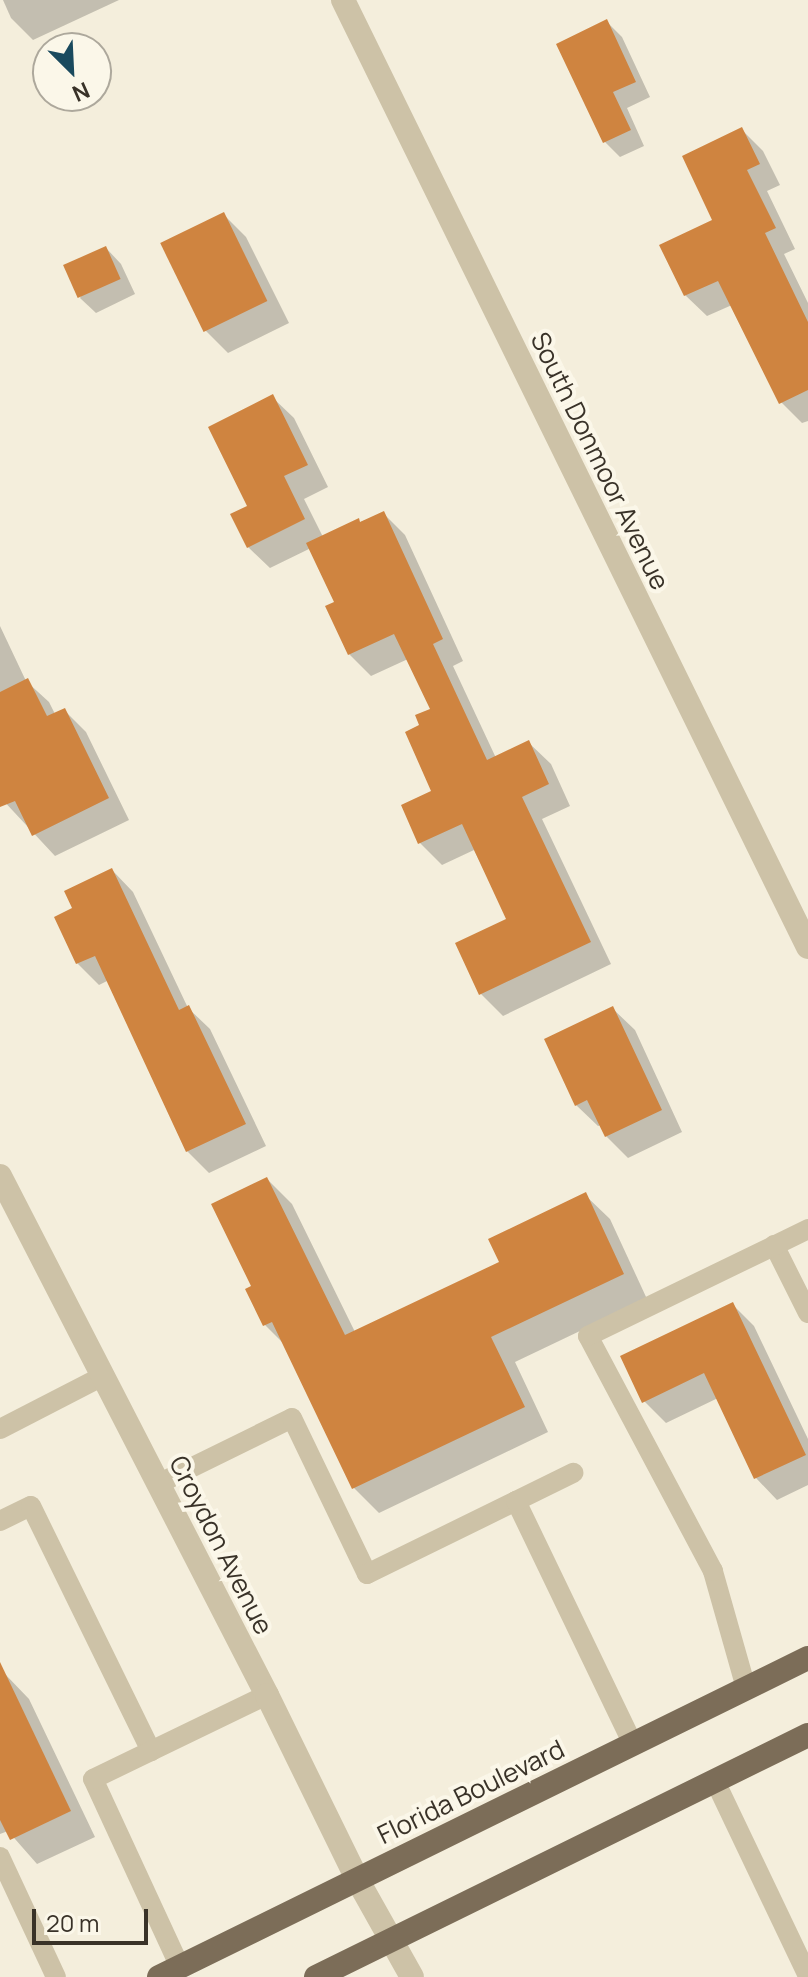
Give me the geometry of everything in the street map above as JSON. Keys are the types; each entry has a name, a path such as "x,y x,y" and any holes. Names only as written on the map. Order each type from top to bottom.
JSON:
{"main road":[{"name":"Florida Boulevard","path":"169,1972 808,1658"},
{"path":"316,1977 805,1736"}],"street":[{"name":"South Donmoor Avenue","path":"343,0 808,947"},
{"name":"Croydon Avenue","path":"0,1176 267,1695 357,1879 412,1977"}],"lane":[{"path":"746,1688 713,1571 588,1336 808,1229"},
{"path":"774,1245 808,1313"},
{"path":"0,1429 103,1376"},
{"path":"158,1484 292,1418 367,1574 573,1473"},
{"path":"516,1501 633,1744"},
{"path":"0,1521 31,1506 151,1751"},
{"path":"169,1972 93,1779 267,1695"},
{"path":"715,1781 803,1953 808,1976"},
{"path":"0,1857 56,1977"}],"building":[{"path":"607,19 636,82 613,92 631,130 603,143 556,44"},
{"path":"742,127 760,164 747,170 776,228 765,233 808,322 808,390 779,404 718,281 684,296 659,245 712,220 682,156"},
{"path":"224,212 267,301 204,332 160,243"},
{"path":"106,246 121,279 78,298 63,265"},
{"path":"273,394 308,465 284,476 305,519 247,548 230,514 247,506 208,427"},
{"path":"384,511 443,639 433,644 487,760 529,740 549,784 522,797 591,942 479,995 455,943 506,919 462,824 418,844 401,805 431,791 405,732 419,725 415,715 430,709 394,634 348,655 325,606 334,602 306,543 359,518 360,522"},
{"path":"28,678 47,716 65,708 109,798 32,836 15,801 0,807 0,692"},
{"path":"112,868 179,1010 189,1005 246,1124 186,1152 95,956 76,964 54,917 72,908 64,891"},
{"path":"613,1006 662,1110 605,1137 587,1100 575,1106 544,1039"},
{"path":"267,1177 345,1335 499,1262 488,1239 586,1192 624,1274 491,1337 525,1407 352,1489 272,1322 263,1326 245,1289 251,1286 211,1204"},
{"path":"733,1302 806,1455 754,1479 704,1373 642,1403 620,1356"},
{"path":"0,1662 71,1811 10,1840 0,1820"}]}
